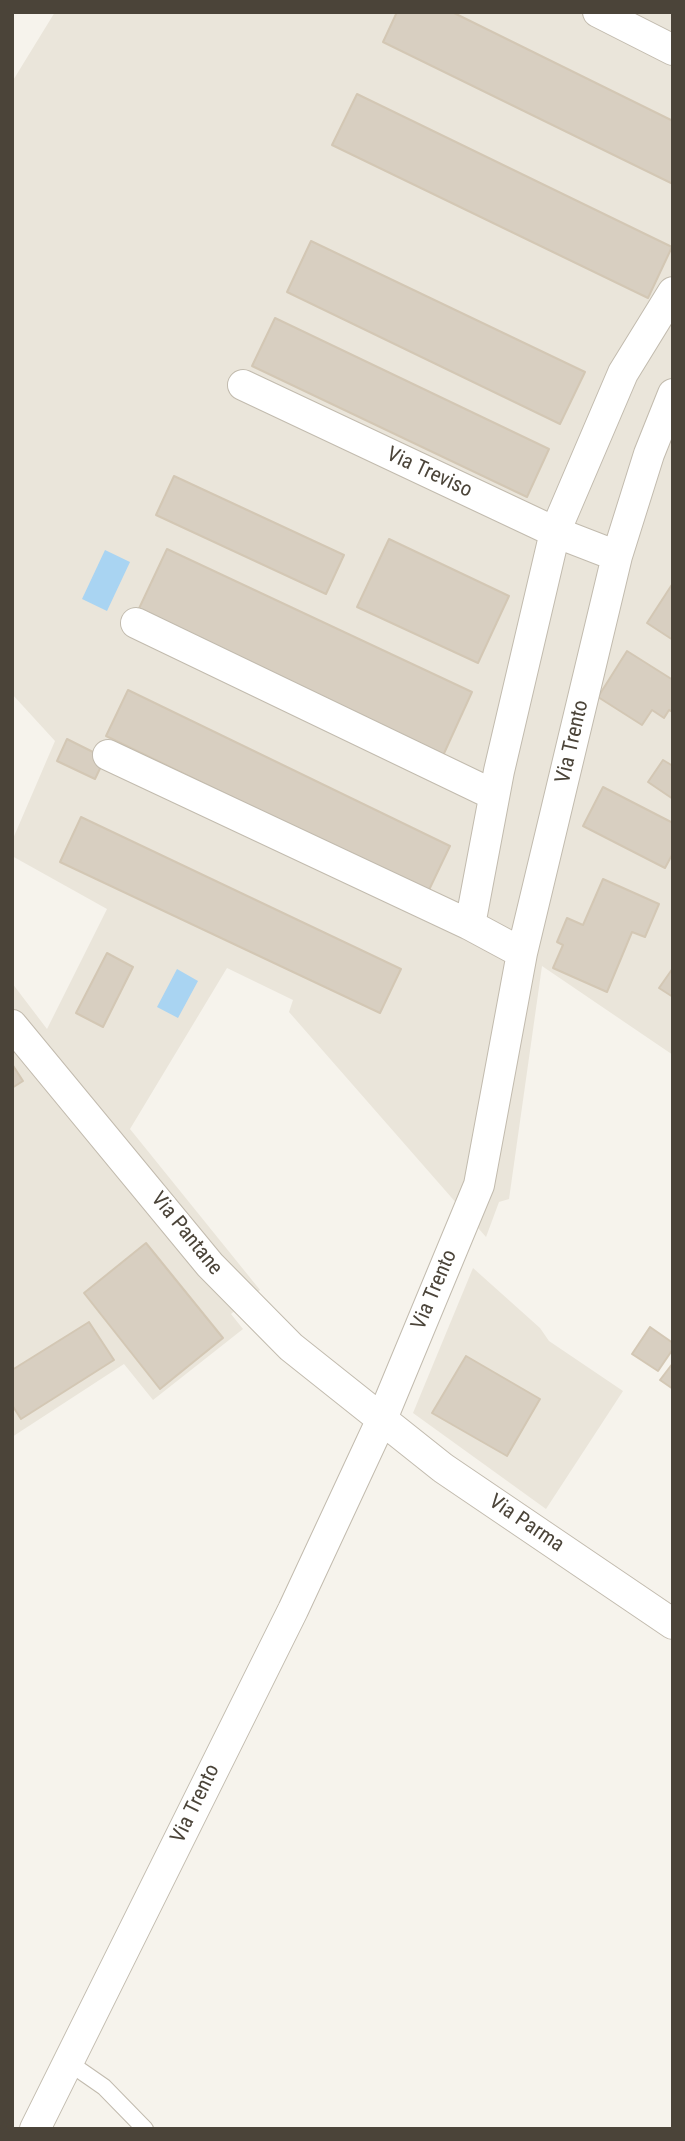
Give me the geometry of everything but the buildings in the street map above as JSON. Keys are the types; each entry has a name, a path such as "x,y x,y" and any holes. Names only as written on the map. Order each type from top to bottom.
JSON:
{"street":[{"path":"606,14 673,50"},
{"path":"470,925 494,795 555,532 605,410 643,336 673,292"},
{"name":"Via Treviso","path":"243,385 555,532 617,556"},
{"name":"Via Trento","path":"35,2129 293,1610 381,1421 479,1185 522,953 617,556 649,454 673,394"},
{"path":"136,623 494,795"},
{"path":"107,755 470,925 522,953"},
{"name":"Via Pantane","path":"12,1025 224,1281 291,1347 381,1421"},
{"name":"Via Parma","path":"381,1421 443,1468 673,1624"}],"lane":[{"path":"68,2062 104,2087 145,2129"}],"shaded area":[{"path":"55,12 673,12 673,1055 542,966 509,1199 499,1202 486,1237 289,1012 293,1000 227,968 130,1129 260,1290 231,1314 243,1329 153,1400 124,1364 12,1437 12,983 47,1029 107,909 12,856 12,841 55,741 12,694 12,82"},
{"path":"473,1268 540,1328 549,1341 623,1391 546,1509 413,1413"}],"water":[{"path":"105,550 130,562 107,611 82,599"},
{"path":"177,969 198,981 178,1018 157,1007"}]}
